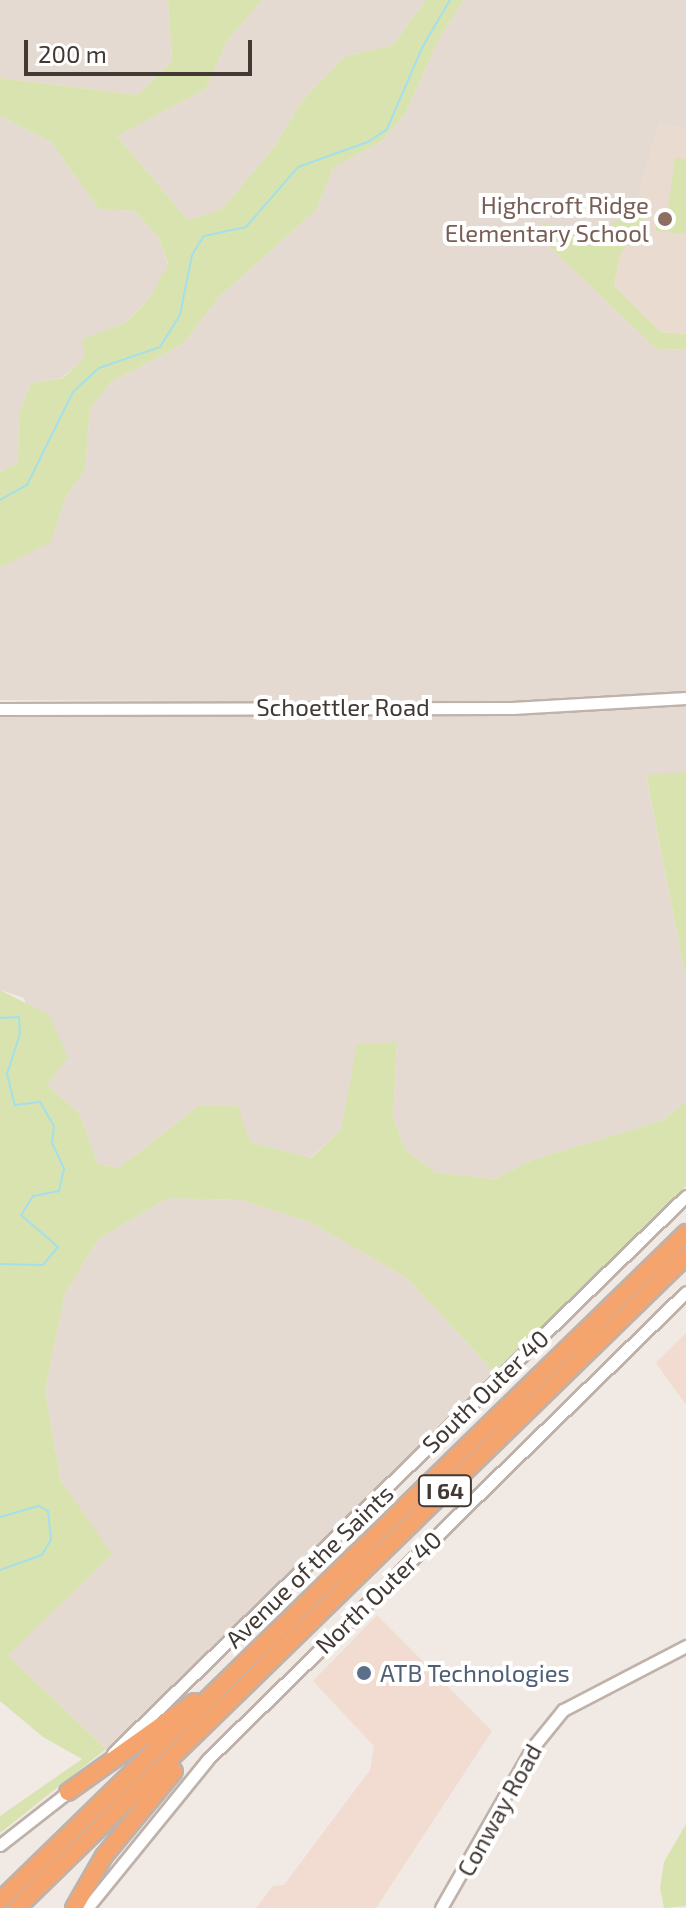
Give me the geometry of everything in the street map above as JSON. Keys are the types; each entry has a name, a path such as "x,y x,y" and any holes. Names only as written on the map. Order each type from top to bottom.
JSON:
{"highway":[{"name":"Avenue of the Saints","path":"0,1901 686,1233"},
{"name":"Avenue of the Saints","path":"17,1908 686,1256"},
{"path":"68,1792 220,1687"},
{"path":"74,1908 130,1819 186,1757 205,1727"}],"street":[{"name":"Schoettler Road","path":"0,709 512,708 686,698"},
{"name":"South Outer 40","path":"0,1845 68,1792 686,1196"},
{"name":"North Outer 40","path":"87,1908 208,1759 686,1292"},
{"name":"Conway Road","path":"441,1908 533,1747 563,1710 686,1646"}],"shaded area":[{"path":"0,0 168,0 172,61 138,95 0,78"},
{"path":"262,0 426,0 393,45 344,57 301,102 275,146 222,209 188,220 117,136 206,89 227,41"},
{"path":"464,0 686,0 686,130 660,122 637,199 612,227 569,234 543,222 551,248 657,350 686,349 686,693 518,702 0,700 0,568 51,541 65,498 85,470 90,409 111,382 183,344 219,297 316,210 334,167 381,142 405,114 439,39"},
{"path":"0,116 51,142 99,209 135,211 159,238 168,265 149,299 126,322 83,339 84,358 62,378 31,383 19,413 18,464 0,472"},
{"name":"Highcroft Ridge Elementary School","path":"660,122 686,130 686,334 661,332 614,286 620,255 650,208 637,199"},
{"path":"686,705 686,772 646,776 686,979 686,1101 664,1120 532,1160 494,1179 434,1172 405,1149 393,1116 397,1043 358,1044 341,1130 310,1158 250,1142 198,1106 119,1168 98,1164 79,1113 47,1085 24,998 0,990 0,715 349,716"},
{"path":"168,1198 241,1200 310,1222 407,1278 495,1373 106,1749 8,1656 111,1554 61,1481 45,1391 65,1294 98,1239"},
{"path":"686,1333 686,1405 656,1363"},
{"path":"377,1615 492,1731 376,1908 256,1908 273,1886 284,1885 370,1770 374,1746 313,1681"}],"green space":[{"path":"168,0 262,0 227,41 206,89 117,136 188,220 222,209 275,146 301,102 344,57 393,45 426,0 464,0 439,39 405,114 381,142 334,167 316,210 219,297 183,344 111,382 90,409 85,470 65,498 51,542 0,568 0,472 18,463 19,413 31,383 63,378 84,358 82,339 126,322 149,299 168,264 159,238 135,211 99,209 51,142 0,116 0,78 138,95 172,61"},
{"path":"675,158 686,159 686,234 656,231 656,222 666,222"},
{"path":"637,199 650,208 620,255 614,286 661,332 686,334 686,349 657,350 551,248 542,221 569,234 611,227"},
{"path":"686,772 686,979 646,775"},
{"path":"0,990 49,1015 68,1057 47,1085 79,1113 98,1164 119,1168 198,1106 238,1106 250,1142 311,1158 341,1130 357,1044 397,1042 393,1116 405,1149 434,1172 494,1179 532,1160 664,1120 686,1101 686,1186 495,1373 407,1278 310,1222 241,1200 168,1198 98,1239 65,1294 45,1391 61,1481 112,1554 8,1656 106,1749 0,1833 0,1816 82,1759 43,1737 0,1701"},
{"path":"686,1824 686,1906 664,1908 660,1888 664,1862"}],"waterway":[{"path":"0,500 27,485 73,392 99,368 160,347 180,315 192,255 204,236 246,227 298,167 368,142 387,129 423,46 450,0"},
{"path":"0,1018 19,1017 20,1034 7,1074 15,1105 40,1102 54,1126 52,1143 64,1169 59,1191 33,1196 21,1215 58,1247 43,1265 0,1264"},
{"path":"0,1517 39,1506 48,1511 51,1540 42,1555 0,1570"}],"place":[{"name":"Highcroft Ridge Elementary School","path":"665,219"},
{"name":"ATB Technologies","path":"364,1673"}]}
